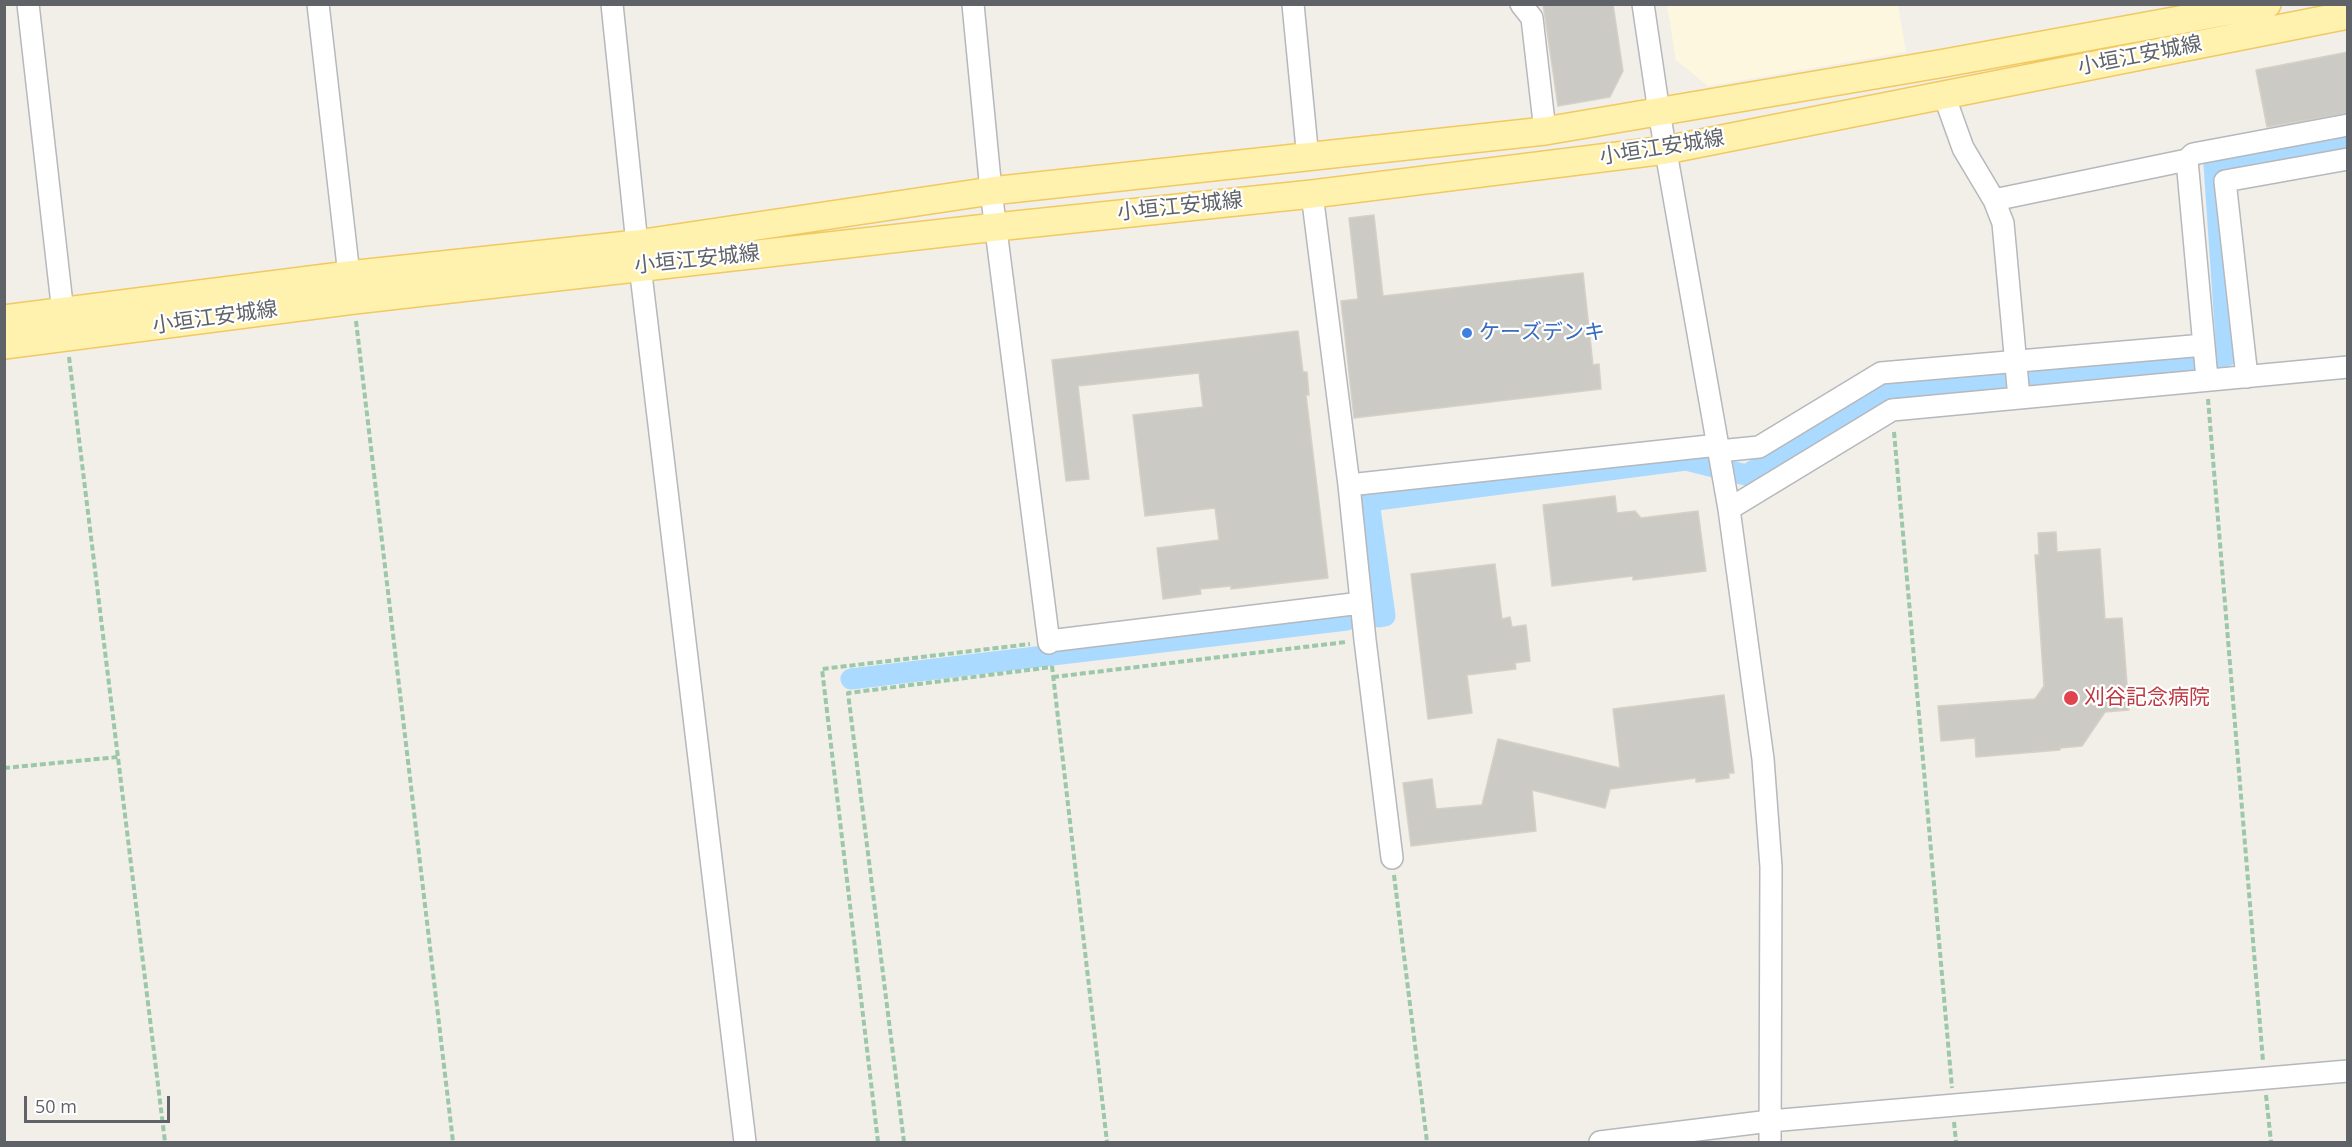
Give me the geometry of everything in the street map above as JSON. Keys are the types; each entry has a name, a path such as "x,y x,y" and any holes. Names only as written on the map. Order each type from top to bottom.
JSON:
{"main road":[{"name":"小垣江安城線","path":"638,255 991,191 1308,159 1545,131 2267,4"},
{"name":"小垣江安城線","path":"4,345 65,326 352,288 638,255 996,227 1312,194 1666,150 2348,15"},
{"name":"小垣江安城線","path":"4,320 65,326"}],"street":[{"path":"28,4 65,326"},
{"path":"318,4 352,288"},
{"path":"612,4 638,255 745,1143"},
{"path":"973,4 991,191 1049,642 1361,603"},
{"path":"1293,4 1308,159"},
{"path":"1521,4 1532,18 1545,131"},
{"path":"1643,4 1659,112 1729,508 1763,759 1771,867 1770,1143"},
{"path":"1944,95 1963,148 1994,200 2003,223 2019,397"},
{"path":"1994,200 2187,159 2193,154 2348,125"},
{"path":"2187,159 2207,380"},
{"path":"2247,377 2225,181 2348,159"},
{"path":"1312,194 1349,485 1365,640 1392,858"},
{"path":"1349,485 1759,447 1881,373 2204,346"},
{"path":"1729,508 1892,410 2348,367"},
{"path":"1600,1143 1770,1121 2348,1071"}],"path":[{"path":"352,288 453,1143"},
{"path":"65,326 165,1143"},
{"path":"2207,380 2271,1143"},
{"path":"1892,410 1956,1143"},
{"path":"1053,677 1365,640"},
{"path":"878,1143 822,669 1049,642"},
{"path":"904,1143 848,693 1052,666 1107,1143"},
{"path":"4,768 117,757"},
{"path":"1392,858 1427,1143"}],"shaded area":[{"path":"1667,5 1898,5 1906,52 1708,86 1676,60"}],"building":[{"path":"1543,4 1613,4 1623,71 1610,97 1558,106"},
{"path":"2348,52 2348,113 2267,127 2256,70"},
{"name":"ケーズデンキ","path":"1374,215 1383,296 1583,273 1593,365 1599,364 1601,389 1354,418 1341,301 1358,299 1349,218"},
{"path":"1298,331 1303,372 1307,372 1309,395 1306,395 1328,578 1231,589 1231,586 1200,589 1201,594 1163,599 1157,548 1219,540 1215,508 1145,516 1133,415 1203,407 1199,373 1078,386 1089,479 1066,481 1052,360"},
{"path":"1615,496 1617,513 1635,511 1641,518 1698,511 1706,571 1633,580 1633,576 1552,586 1543,505"},
{"path":"2056,532 2057,552 2100,549 2105,619 2122,618 2129,710 2105,712 2082,746 1976,757 1975,738 1941,741 1938,706 2035,699 2044,686 2035,555 2039,555 2038,533"},
{"path":"1495,564 1502,619 1510,617 1512,627 1526,625 1530,661 1515,663 1516,669 1467,675 1472,713 1428,719 1411,574"},
{"path":"1724,695 1734,773 1729,773 1729,778 1696,782 1696,778 1610,789 1605,808 1532,790 1536,831 1411,846 1403,783 1432,779 1436,809 1482,805 1498,739 1620,768 1613,709"}],"waterway":[{"path":"1379,617 1385,616 1369,501 1686,460 1746,475 1886,391 2227,356 2214,165 2348,140"},
{"path":"851,679 1347,620"}],"place":[{"name":"ケーズデンキ","path":"1467,333"},
{"name":"刈谷記念病院","path":"2071,698"}]}
